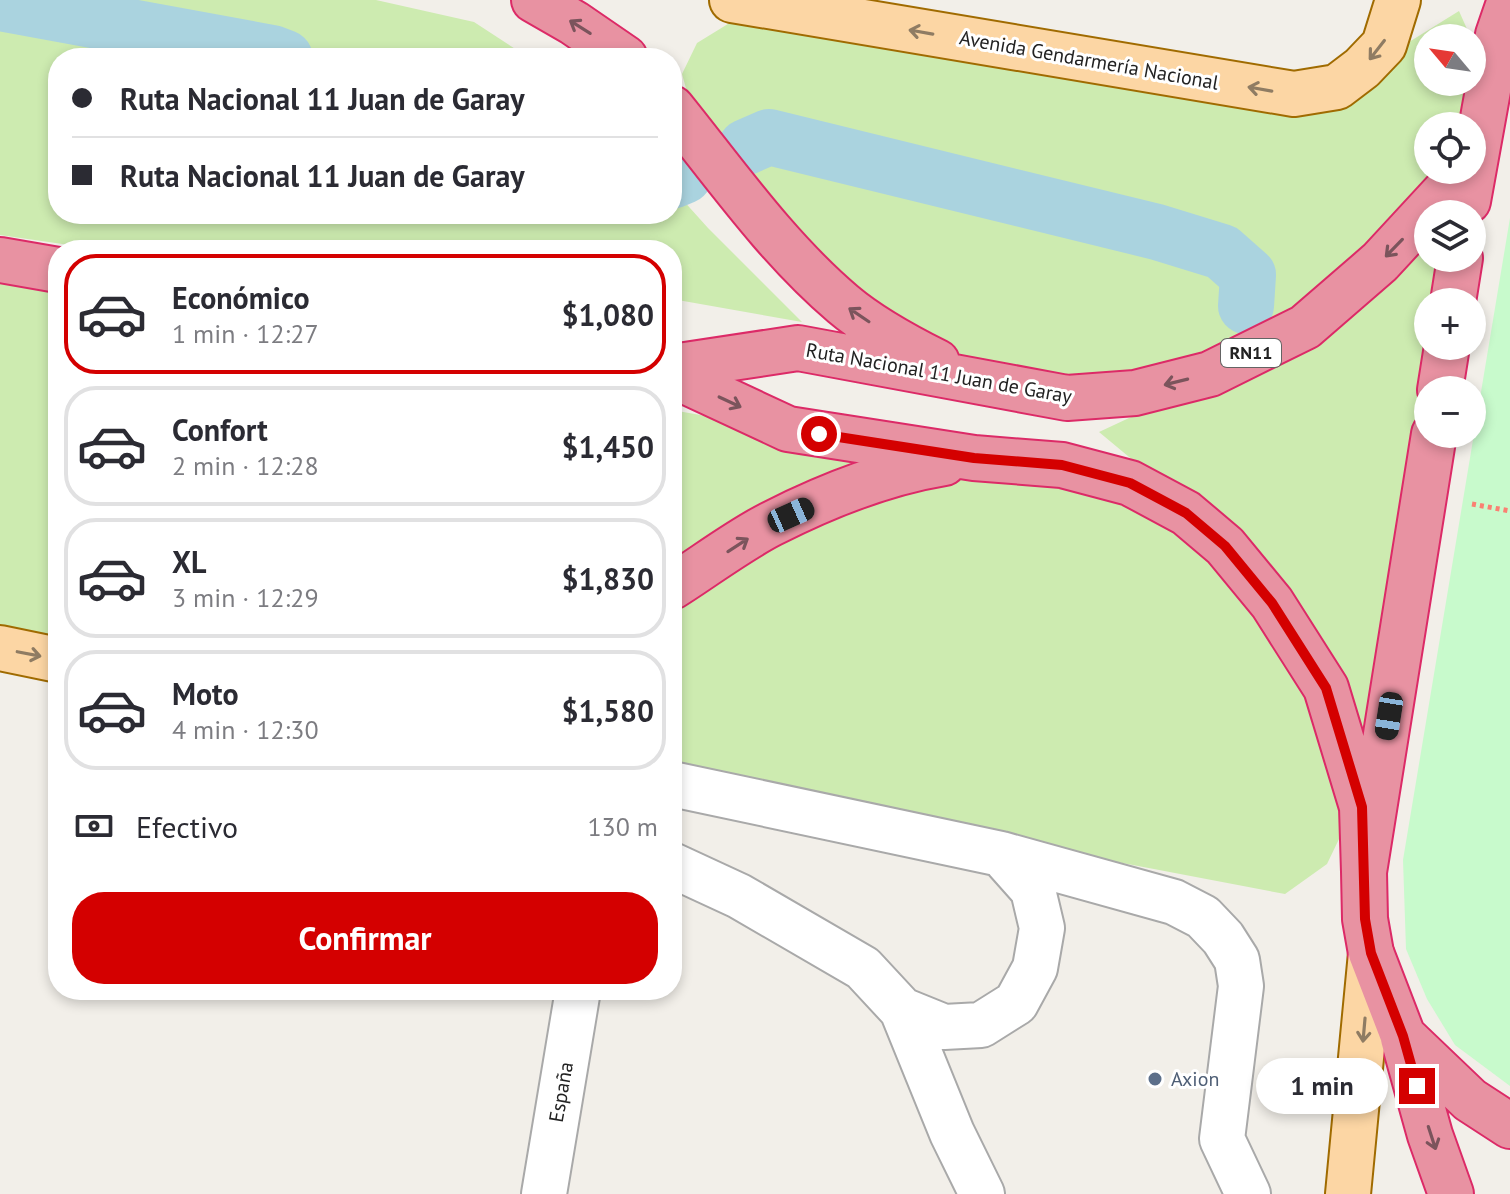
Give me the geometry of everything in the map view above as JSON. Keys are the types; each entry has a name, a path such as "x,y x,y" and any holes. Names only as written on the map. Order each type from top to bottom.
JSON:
{"highway":[{"path":"534,0 611,48"},
{"path":"1482,112 1498,35 1510,0"},
{"path":"682,120 771,230 809,272 845,305 909,348 975,380"},
{"name":"Ruta Nacional 11 Juan de Garay","path":"682,365 798,348 1067,398 1135,393 1210,374 1305,327 1380,262 1452,184"},
{"path":"0,260 48,268"},
{"path":"682,380 788,429 974,458 1062,465 1130,483 1186,513 1225,546 1272,603 1326,688 1362,807 1365,919 1371,953 1403,1036 1430,1135 1451,1194"},
{"path":"1364,872 1432,448"},
{"path":"682,581 769,525 858,485 902,470 974,458"},
{"path":"1403,1036 1470,1100 1510,1126"}],"main road":[{"name":"Avenida Gendarmería Nacional","path":"732,0 1294,94 1337,87 1362,68 1384,45 1398,0"},
{"path":"0,648 48,658"},
{"path":"1348,1194 1371,953"}],"street":[{"path":"682,786 1001,854 1174,902 1203,917 1223,938 1237,960 1241,986 1222,1139 1248,1194"},
{"path":"902,1010 944,1027 981,1025 1016,1003 1035,968 1042,928 1033,890 1001,854"},
{"path":"682,870 739,896 863,968 902,1010 952,1133 982,1194"},
{"name":"España","path":"544,1194 576,1000"}],"green space":[{"path":"0,0 376,0 474,22 514,48 48,48 48,224 682,224 682,199 802,322 682,301 682,240 48,242 0,235"},
{"path":"1459,11 1465,24 1438,24"},
{"path":"736,19 1301,109 1414,39 1414,96 1474,96 1471,112 1414,112 1414,184 1436,184 1419,200 1414,200 1414,205 1293,319 1139,380 980,372 851,297 695,121 682,74 697,43"},
{"path":"1510,218 1510,1086 1455,1045 1427,999 1406,949 1403,860 1472,448 1486,448 1484,376"},
{"path":"1414,233 1414,272 1450,272 1447,288 1414,288 1414,360 1428,360 1428,376 1414,376 1414,448 1422,448 1367,786 1188,506 1099,432 1204,383"},
{"path":"0,274 48,281 48,650 0,641"},
{"path":"682,412 899,450 682,572"},
{"path":"962,466 1057,472 1182,518 1318,690 1352,812 1327,864 1285,894 682,779 682,587 775,528"}],"waterway":[{"path":"0,3 245,48"},
{"path":"746,147 769,137 1157,232 1222,252 1248,275 1246,306"}],"place":[{"name":"Axion","path":"1155,1079"}],"route":[{"path":"819,434 974,458 1062,465 1130,483 1186,513 1225,546 1272,603 1326,688 1362,807 1365,919 1371,953 1403,1036 1417,1086"}]}
